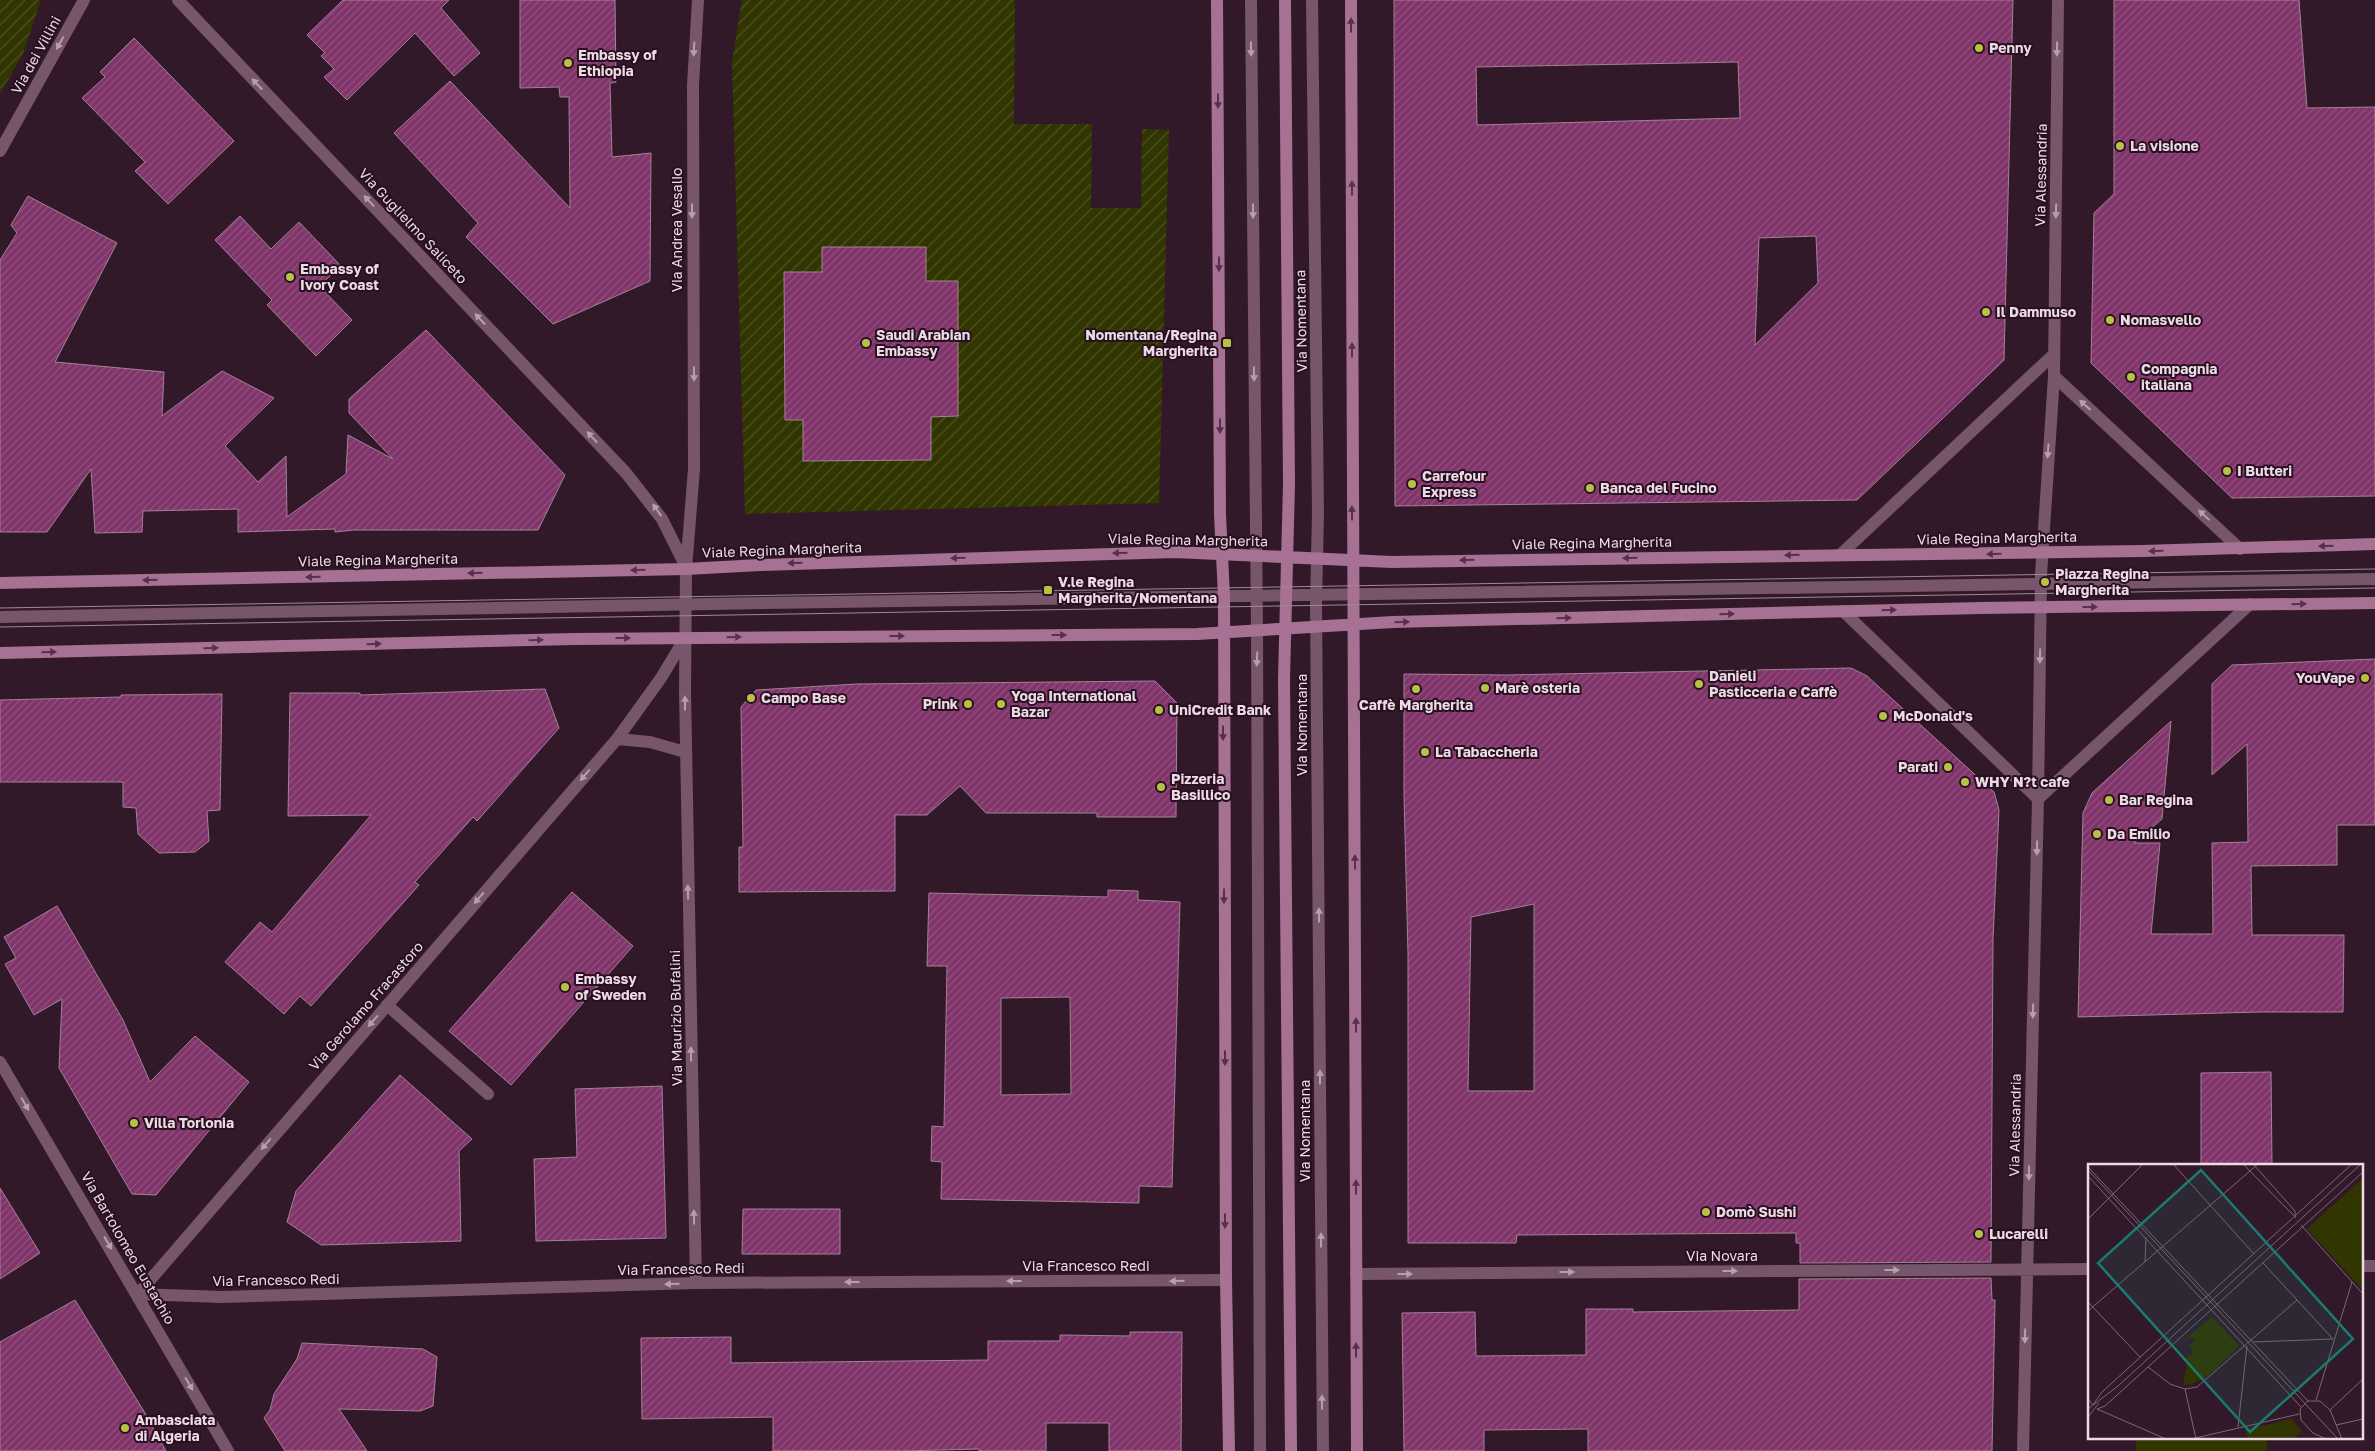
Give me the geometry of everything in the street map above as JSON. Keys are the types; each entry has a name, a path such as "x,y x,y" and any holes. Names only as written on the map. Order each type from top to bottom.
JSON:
{"main road":[{"path":"1217,0 1224,596 1222,632 1226,1280 1229,1451"},
{"name":"Via Nomentana","path":"1284,0 1288,557 1285,628 1291,1451"},
{"path":"1351,0 1357,1451"},
{"name":"Viale Regina Margherita","path":"0,583 686,569 760,564 1166,552 1256,554 1354,562 2240,549 2375,544"},
{"path":"0,653 686,638 1222,632 1353,624 1843,611 2375,603"}],"street":[{"name":"Via dei Villini","path":"0,151 84,0"},
{"name":"Via Guglielmo Saliceto","path":"178,0 626,473 662,519 686,569"},
{"name":"Via Andrea Vesalio","path":"686,605 686,569 694,461 692,85 698,0"},
{"path":"1251,0 1257,596 1260,1451"},
{"name":"Via Nomentana","path":"1312,0 1318,513 1316,596 1323,1451"},
{"name":"Via Alessandria","path":"2054,353 2058,0"},
{"path":"2038,800 2041,584 2054,353"},
{"path":"1841,554 2054,353"},
{"path":"2054,376 2240,549"},
{"path":"0,617 2375,579"},
{"path":"2038,800 2250,604"},
{"name":"Via Maurizio Bufalini","path":"686,605 685,752 696,1283"},
{"path":"1843,611 2038,800"},
{"name":"Via Gerolamo Fracastoro","path":"138,1294 617,738 661,678 686,638"},
{"path":"617,738 650,742 685,752"},
{"name":"Via Alessandria","path":"2023,1451 2038,800"},
{"path":"387,1004 488,1094"},
{"name":"Via Bartolomeo Eustachio","path":"0,1062 138,1294 228,1451"},
{"path":"2362,1266 2375,1266"},
{"name":"Via Novara","path":"1356,1274 2088,1269"},
{"name":"Via Francesco Redi","path":"138,1294 222,1297 696,1283 1226,1280"}],"green space":[{"path":"0,0 41,0 23,54 0,94"},
{"path":"742,0 1015,0 1014,124 1092,124 1091,208 1141,208 1142,129 1169,130 1159,503 745,514 732,62"},
{"path":"2136,1438 2267,1438 2267,1451 2136,1451"}],"building":[{"path":"343,0 449,0 441,8 480,53 454,76 415,33 347,100 324,77 334,69 321,56 325,53 307,35"},
{"path":"520,0 615,0 616,82 610,83 612,157 651,153 650,281 553,324 466,237 478,223 394,133 450,81 570,208 569,97 560,97 559,87 520,88"},
{"path":"1394,0 2013,0 2004,360 1857,500 1395,506","holes":["1738,62 1740,118 1477,125 1476,67","1816,236 1818,283 1755,345 1759,238"]},
{"path":"2114,0 2299,0 2307,108 2375,107 2375,496 2232,498 2091,363 2094,213 2114,194"},
{"path":"134,38 234,141 168,204 135,171 145,162 82,98 105,77 100,72"},
{"path":"28,196 117,243 55,362 164,372 162,416 222,371 274,398 225,446 258,482 286,456 287,517 346,474 348,435 393,459 349,413 349,399 426,330 565,475 538,530 354,530 335,532 335,529 238,532 238,509 143,511 142,532 95,533 91,469 47,532 0,532 0,260 17,233 11,225"},
{"name":"Embassy of Ivory Coast","path":"240,216 271,249 299,222 341,266 319,286 352,320 316,356 267,305 272,300 215,240"},
{"path":"822,247 926,247 926,281 958,281 958,416 931,417 931,460 803,461 803,420 785,420 784,272 822,272"},
{"path":"2375,659 2375,825 2337,825 2337,865 2251,866 2252,935 2344,935 2343,1012 2259,1012 2078,1017 2083,813 2092,793 2171,721 2162,819 2134,843 2160,843 2151,934 2213,934 2212,843 2248,842 2247,744 2212,775 2212,684 2232,665"},
{"path":"1851,668 1867,676 1994,792 1999,810 1993,939 1991,1262 1800,1263 1800,1243 1796,1243 1796,1233 1517,1235 1516,1243 1408,1243 1408,954 1404,795 1404,674 1507,675","holes":["1534,904 1534,1091 1468,1091 1471,917"]},
{"path":"1155,681 1177,703 1176,817 1097,817 1097,813 986,813 960,786 927,815 895,815 895,891 739,892 739,847 743,847 741,707 756,690 857,684"},
{"path":"545,689 559,728 477,821 473,817 415,882 419,885 311,1006 300,996 284,1014 225,962 260,922 272,932 371,815 288,816 290,693 360,693 360,695"},
{"path":"222,694 220,810 207,811 209,841 195,852 159,853 138,834 136,808 123,807 123,782 0,782 0,700 121,697 121,695"},
{"path":"1108,890 1138,891 1138,900 1180,902 1172,1187 1139,1186 1139,1203 941,1199 942,1162 931,1161 932,1126 944,1127 947,966 927,966 929,893 1108,897","holes":["1070,997 1071,1094 1001,1095 1001,998"]},
{"path":"572,892 633,946 511,1085 449,1031"},
{"path":"57,906 123,1020 150,1082 195,1036 249,1082 156,1195 132,1194 59,1068 62,999 34,1015 5,964 16,958 4,937"},
{"path":"2271,1072 2272,1164 2201,1164 2201,1073"},
{"path":"400,1075 472,1139 459,1151 461,1241 321,1245 287,1222 296,1191"},
{"path":"662,1086 666,1238 536,1241 534,1159 577,1157 575,1089"},
{"path":"0,1188 40,1253 0,1279"},
{"path":"743,1209 840,1209 840,1254 742,1254"},
{"path":"1991,1278 1992,1300 1995,1300 1992,1451 1588,1451 1588,1429 1484,1430 1484,1451 1404,1451 1402,1313 1475,1312 1476,1356 1586,1355 1586,1309 1633,1309 1633,1312 1799,1310 1799,1279"},
{"path":"75,1300 145,1413 166,1451 0,1451 0,1342"},
{"path":"1130,1332 1182,1332 1181,1451 1109,1451 1109,1423 1046,1423 1046,1451 979,1451 979,1449 773,1451 773,1417 642,1419 641,1338 731,1337 731,1363 988,1360 988,1341 1060,1341 1060,1335 1130,1336"},
{"path":"302,1343 423,1349 437,1357 433,1406 420,1411 339,1409 367,1451 285,1451 264,1418 270,1410 274,1394 297,1359"}],"tram line":[{"path":"0,608 2375,569"},
{"path":"0,627 2375,588"}],"place":[{"name":"Penny","path":"1979,48"},
{"name":"Embassy of Ethiopia","path":"568,63"},
{"name":"La visione","path":"2120,146"},
{"name":"Embassy of Ivory Coast","path":"290,277"},
{"name":"Il Dammuso","path":"1986,312"},
{"name":"Nomasvello","path":"2110,320"},
{"name":"Saudi Arabian Embassy","path":"866,343"},
{"name":"Nomentana/Regina Margherita","path":"1227,343"},
{"name":"Compagnia italiana","path":"2131,377"},
{"name":"I Butteri","path":"2227,471"},
{"name":"Carrefour Express","path":"1412,484"},
{"name":"Banca del Fucino","path":"1590,488"},
{"name":"Piazza Regina Margherita","path":"2045,582"},
{"name":"V.le Regina Margherita/Nomentana","path":"1048,590"},
{"name":"YouVape","path":"2365,678"},
{"name":"Danieli Pasticceria e Caffè","path":"1699,684"},
{"name":"Marè osteria","path":"1485,688"},
{"name":"Caffè Margherita","path":"1416,689"},
{"name":"Campo Base","path":"751,698"},
{"name":"Prink","path":"968,704"},
{"name":"Yoga International Bazar","path":"1001,704"},
{"name":"UniCredit Bank","path":"1159,710"},
{"name":"McDonald's","path":"1883,716"},
{"name":"La Tabaccheria","path":"1425,752"},
{"name":"Parati","path":"1948,767"},
{"name":"WHY N?t cafe","path":"1965,782"},
{"name":"Pizzeria Basillico","path":"1161,787"},
{"name":"Bar Regina","path":"2109,800"},
{"name":"Da Emilio","path":"2097,834"},
{"name":"Embassy of Sweden","path":"565,987"},
{"name":"Villa Torlonia","path":"134,1123"},
{"name":"Domò Sushi","path":"1706,1212"},
{"name":"Lucarelli","path":"1979,1234"},
{"name":"Ambasciata di Algeria","path":"125,1428"}]}
